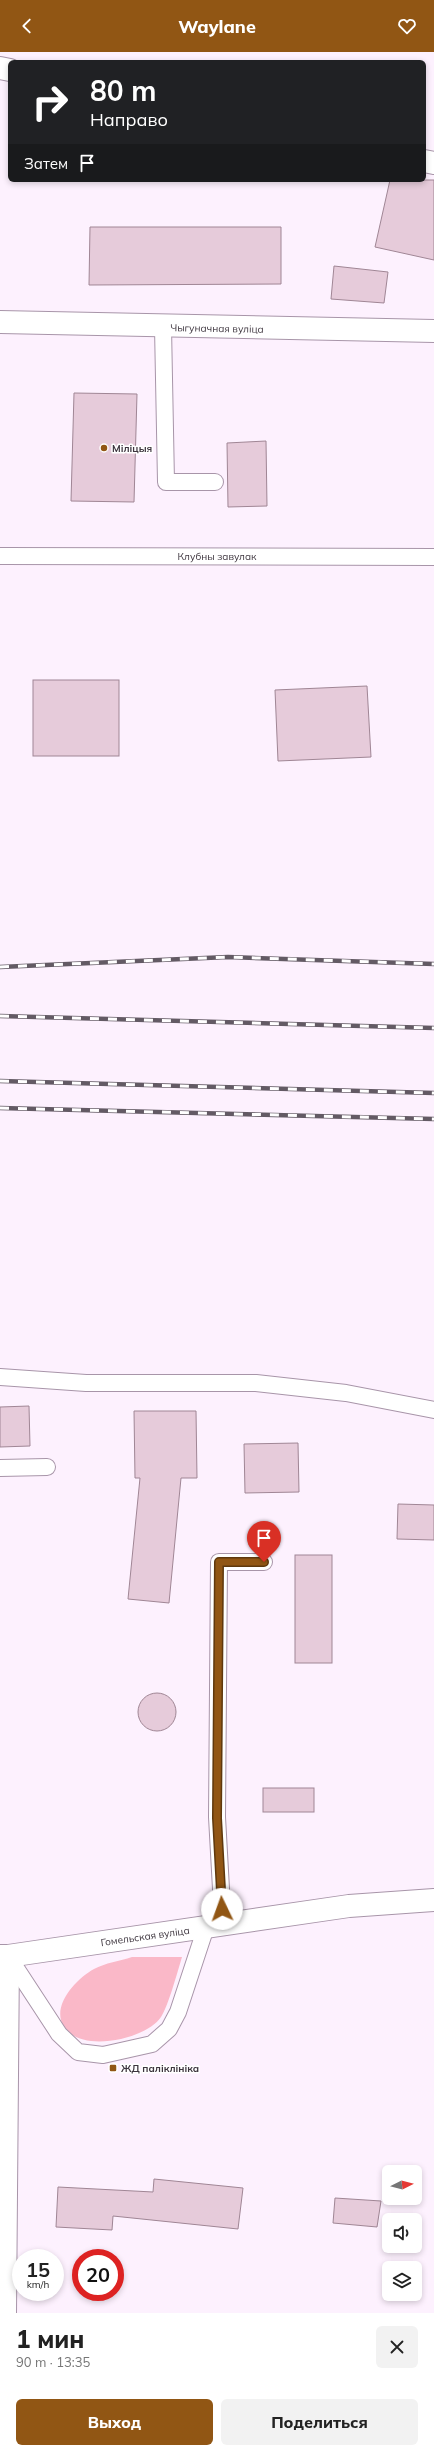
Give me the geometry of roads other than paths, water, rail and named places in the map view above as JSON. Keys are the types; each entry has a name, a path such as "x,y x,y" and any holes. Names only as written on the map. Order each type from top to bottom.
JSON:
{"street":[{"name":"Чыгуначная вуліца","path":"0,322 163,327 434,331"},
{"name":"Гомельская вуліца","path":"4,1956 349,1906 434,1900"},
{"path":"4,1956 5,2313"}],"lane":[{"path":"163,327 166,482 215,482"},
{"name":"Клубны завулак","path":"0,556 434,557"},
{"path":"0,1377 86,1383 256,1383 346,1393 434,1410"},
{"path":"0,1468 47,1467"},
{"path":"4,1956 59,2034 78,2052 103,2055 152,2044 169,2029 178,2012 214,1926 217,1818 219,1562 264,1562"}],"railway":[{"path":"0,967 228,957 434,964"},
{"path":"0,1016 434,1028"},
{"path":"0,1081 434,1093"},
{"path":"0,1108 434,1119"}],"place":[{"name":"Міліцыя","path":"104,448"},
{"name":"ЖД паліклініка","path":"113,2068"}]}
